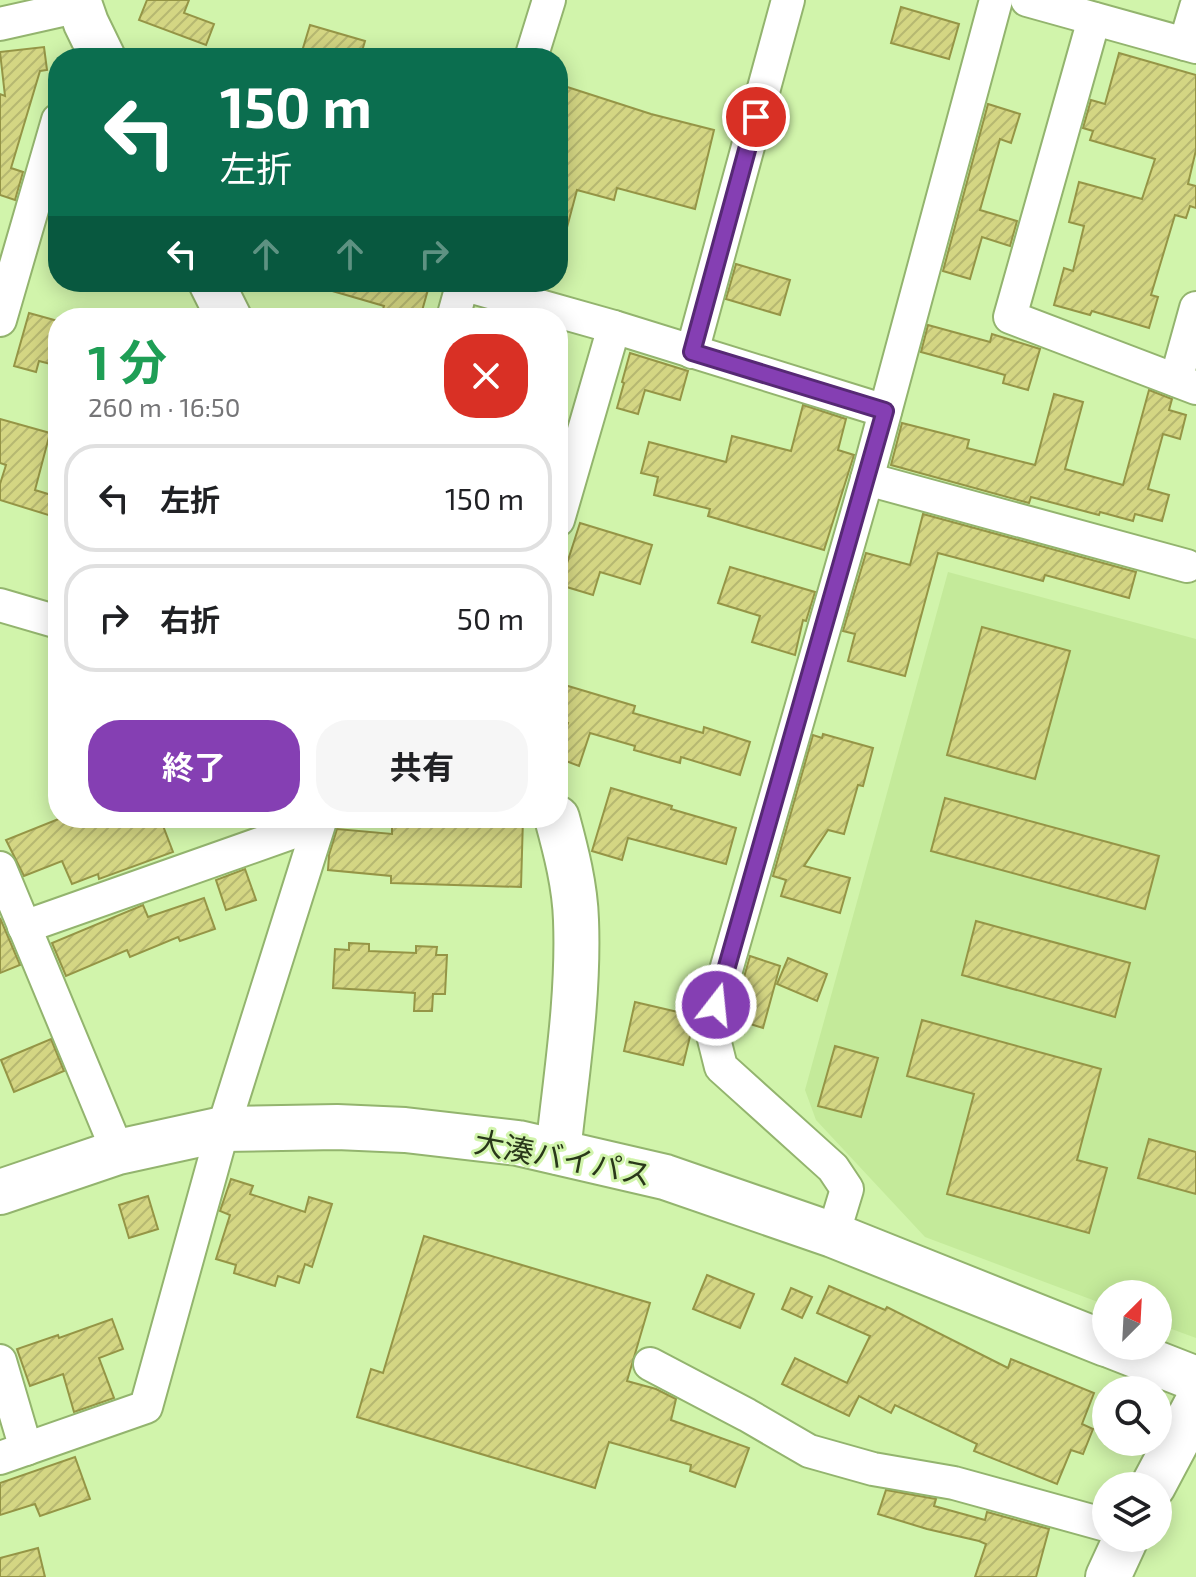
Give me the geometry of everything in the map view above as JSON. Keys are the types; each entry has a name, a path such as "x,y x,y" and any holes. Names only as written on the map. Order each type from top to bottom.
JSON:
{"main road":[{"path":"558,1152 575,990 576,918 560,828"},
{"name":"大湊バイパス","path":"0,1192 118,1152 223,1129 337,1127 405,1130 518,1143 665,1177 833,1235 1092,1338"},
{"path":"1148,1360 1196,1379"},
{"path":"1160,1472 1196,1405"},
{"path":"1108,1577 1120,1552"}],"street":[{"path":"534,48 549,0"},
{"path":"692,352 788,0"},
{"path":"833,1235 847,1189 833,1168 721,1067 713,1035 716,1005 867,479 996,0"},
{"path":"1027,0 1190,46 1196,7"},
{"path":"1094,19 1010,317 1186,384 1196,308"},
{"path":"0,24 86,24"},
{"path":"0,320 48,154"},
{"path":"493,292 548,308"},
{"path":"568,314 885,411"},
{"path":"568,486 614,327"},
{"path":"867,479 1187,566"},
{"path":"0,605 48,619"},
{"path":"24,927 300,828"},
{"path":"0,1361 13,1453 146,1407 223,1129 318,828"},
{"path":"0,868 118,1152"},
{"path":"650,1364 809,1451 873,1469 954,1483 1092,1521"}],"shaded area":[{"path":"948,572 1196,639 1196,1338 1172,1329 1172,1280 1092,1280 1092,1300 925,1237 816,1120 805,1090"}],"building":[{"path":"147,0 189,0 184,13 214,24 206,45 139,20"},
{"path":"901,7 959,24 949,59 891,43"},
{"path":"310,25 365,41 363,48 303,48"},
{"path":"44,47 47,70 40,71 11,168 23,172 15,200 0,195 0,94 5,96 0,52"},
{"path":"1119,53 1196,75 1196,150 1188,184 1196,186 1196,208 1190,206 1186,218 1175,215 1151,295 1158,297 1149,328 1092,311 1090,315 1054,305 1064,268 1073,271 1084,226 1069,222 1079,182 1142,199 1155,159 1090,140 1093,131 1083,128 1091,100 1105,104"},
{"path":"568,87 714,130 695,209 617,188 614,200 577,190 568,224"},
{"path":"988,104 1020,114 1011,143 1000,139 980,210 1017,221 1010,246 982,237 970,279 943,271"},
{"path":"736,264 790,280 780,315 726,299"},
{"path":"336,292 427,292 423,308 384,306"},
{"path":"29,313 48,318 48,363 39,361 36,372 14,366"},
{"path":"928,325 990,342 992,334 1040,349 1028,390 1003,383 1005,375 921,352"},
{"path":"630,353 688,371 680,400 645,390 638,414 617,408"},
{"path":"1149,390 1172,399 1169,410 1186,415 1180,439 1163,434 1148,489 1169,495 1162,521 1135,514 1133,521 1100,512 1099,515 1031,497 1029,503 891,465 902,423 969,440 967,448 1035,465 1054,394 1083,402 1065,469 1123,485"},
{"path":"803,405 846,419 838,450 854,455 824,550 708,516 710,509 654,495 658,477 641,473 649,442 726,462 732,436 791,451"},
{"path":"0,419 48,432 35,490 48,494 48,515 0,500 0,484 6,465 0,463"},
{"path":"923,514 1136,572 1129,598 1045,575 1043,581 938,553 905,676 848,661 855,634 843,631 866,553 910,565"},
{"path":"580,523 652,545 640,584 600,572 593,595 568,587 568,560"},
{"path":"730,567 815,592 806,621 803,620 795,655 752,642 760,616 718,603"},
{"path":"982,627 1070,651 1035,779 947,755"},
{"path":"568,686 635,706 633,713 703,733 704,727 750,742 740,775 681,757 680,763 590,733 579,766 568,762"},
{"path":"823,734 873,748 863,786 858,785 844,834 828,830 804,866 850,878 840,913 781,896 786,880 773,876 813,735 822,738"},
{"path":"611,788 736,828 726,864 628,838 622,860 592,851"},
{"path":"945,798 1159,856 1145,909 931,851"},
{"path":"48,823 48,828 164,828 173,852 99,879 98,874 72,884 62,861 24,876 6,840"},
{"path":"392,828 523,828 521,887 391,883 391,876 328,870 337,829 392,834"},
{"path":"245,869 256,900 226,910 216,880"},
{"path":"204,898 215,929 180,941 178,937 130,957 127,950 66,976 52,943 143,905 148,917"},
{"path":"0,918 20,965 0,973"},
{"path":"976,921 1130,963 1115,1017 962,975"},
{"path":"349,943 369,944 369,951 416,953 416,946 437,947 436,955 447,955 445,994 433,994 432,1011 414,1011 415,993 333,988 335,949 349,950"},
{"path":"750,956 780,966 763,1028 734,1019"},
{"path":"788,958 827,974 817,1001 777,984"},
{"path":"635,1002 695,1016 683,1065 624,1051"},
{"path":"922,1020 1101,1069 1077,1160 1107,1168 1089,1233 947,1194 974,1094 907,1076"},
{"path":"51,1039 64,1071 14,1092 1,1060"},
{"path":"835,1046 878,1058 861,1117 818,1106"},
{"path":"1149,1139 1196,1152 1196,1194 1138,1178"},
{"path":"231,1179 253,1186 250,1194 305,1212 309,1197 332,1204 312,1267 305,1264 299,1283 278,1276 275,1286 234,1273 236,1265 216,1259 230,1215 220,1211"},
{"path":"148,1196 158,1229 129,1238 119,1205"},
{"path":"424,1236 650,1303 627,1381 656,1389 676,1399 671,1420 749,1448 735,1487 690,1471 691,1465 609,1442 595,1488 357,1417 371,1369 383,1373"},
{"path":"707,1275 754,1294 740,1328 693,1309"},
{"path":"829,1286 885,1310 887,1307 1008,1368 1011,1359 1092,1392 1082,1424 1092,1432 1083,1454 1071,1450 1057,1484 974,1451 977,1444 895,1405 891,1413 859,1396 849,1416 782,1384 795,1358 847,1383 870,1336 817,1313"},
{"path":"791,1288 812,1297 802,1318 782,1309"},
{"path":"112,1319 123,1349 99,1358 114,1398 74,1412 63,1374 30,1386 17,1349"},
{"path":"75,1457 90,1499 40,1516 35,1504 0,1515 0,1483"},
{"path":"886,1490 936,1499 934,1506 985,1520 987,1512 1049,1529 1036,1577 975,1577 986,1544 878,1514"},
{"path":"38,1548 45,1577 0,1577 0,1558"}],"route":[{"path":"716,1005 885,411 692,352 756,117"}]}
